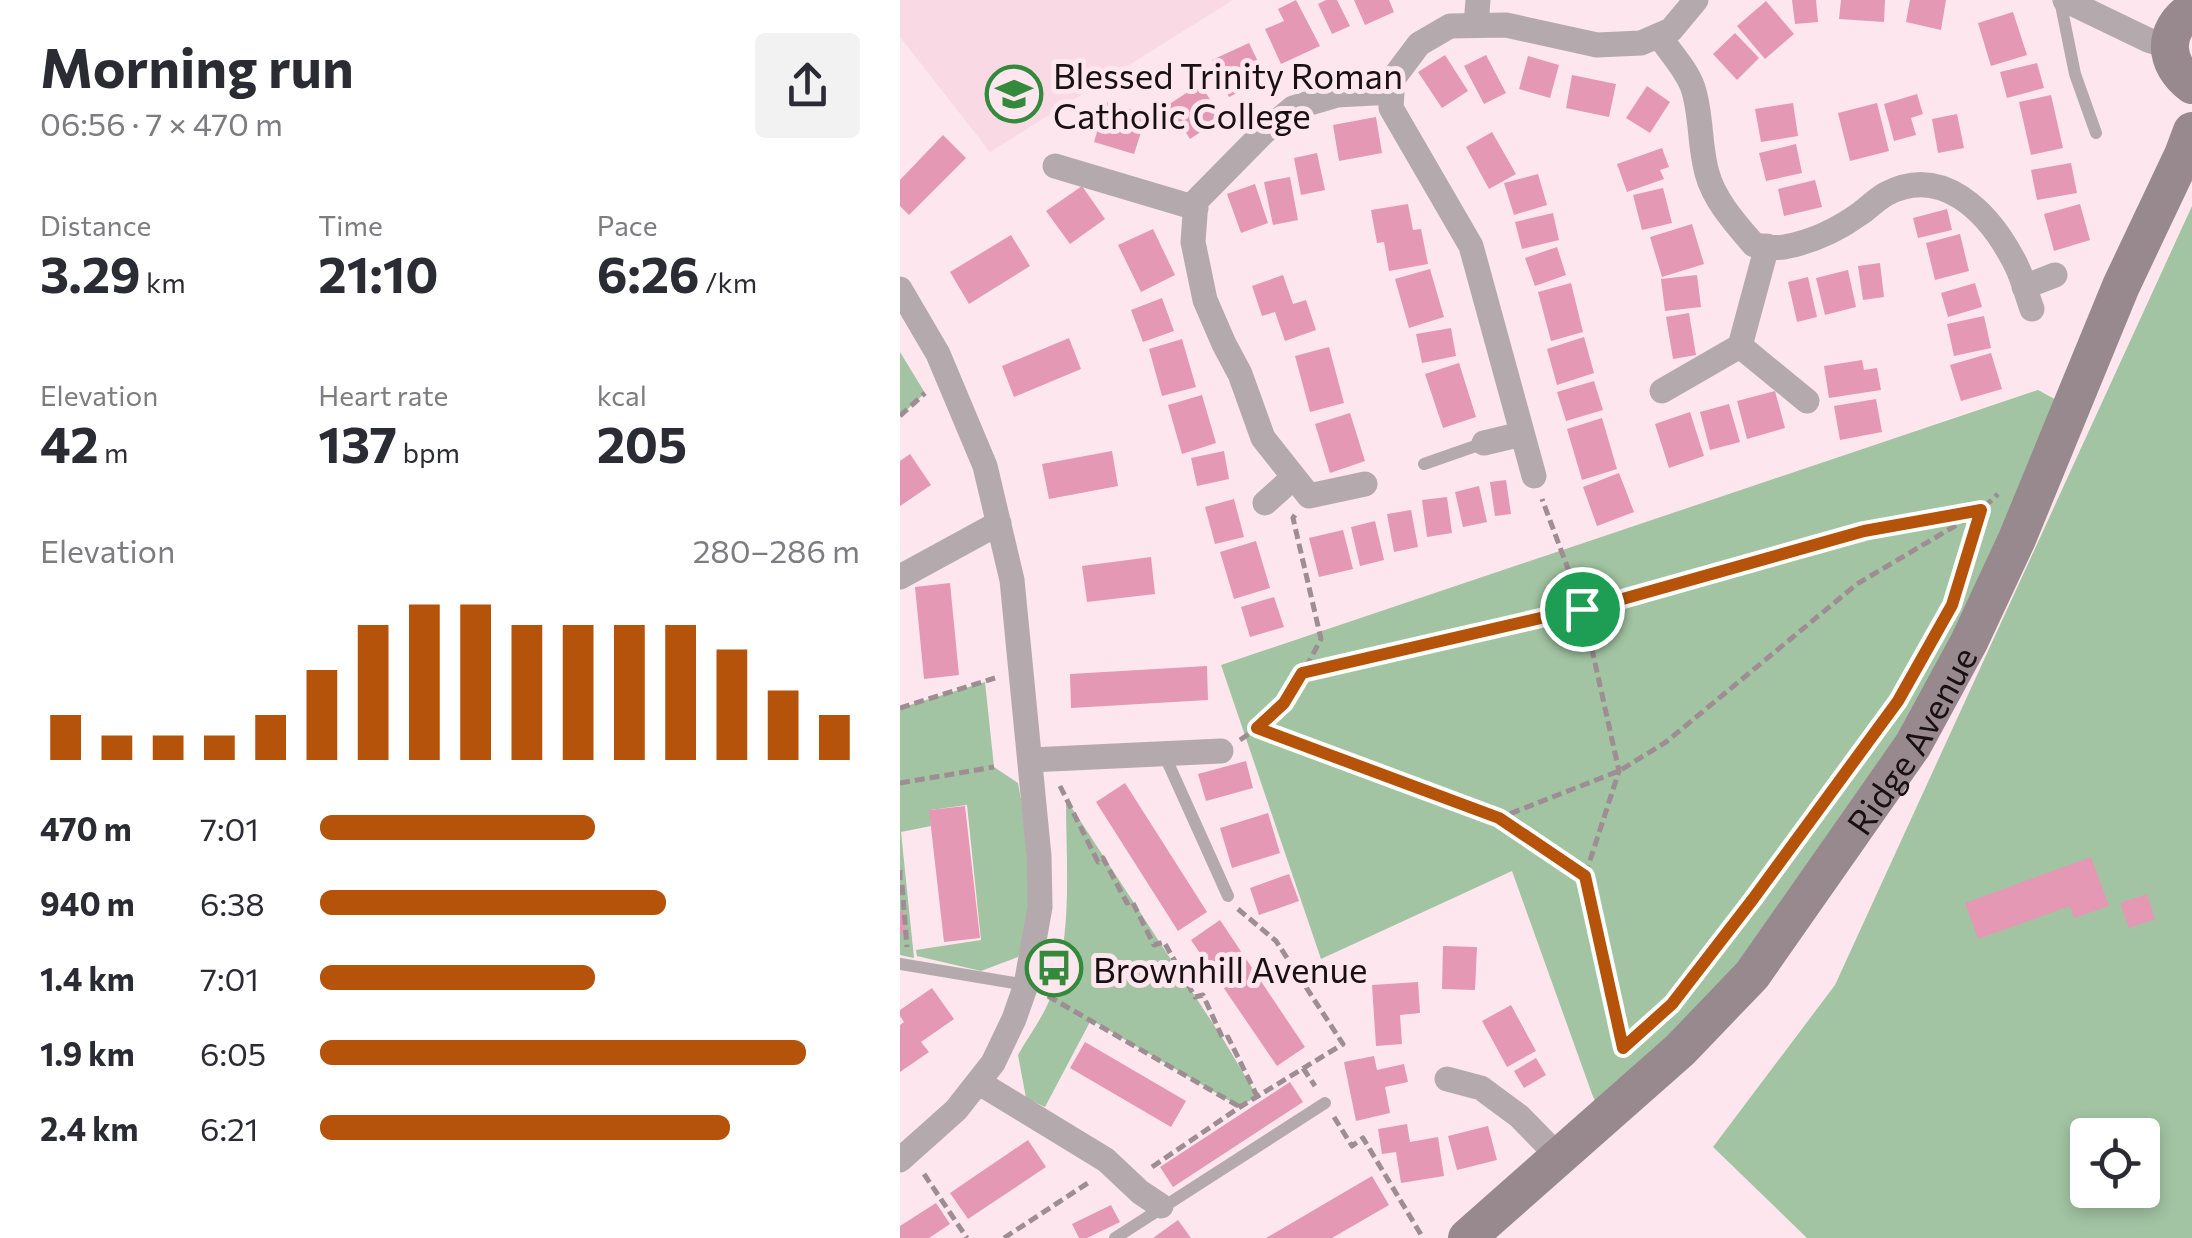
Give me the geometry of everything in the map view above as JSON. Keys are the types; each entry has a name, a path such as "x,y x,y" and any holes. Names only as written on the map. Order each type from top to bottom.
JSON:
{"street":[{"path":"1534,476 1471,246 1392,108 1392,80 1419,44 1477,13 1506,25 1597,45 1642,44 1671,30 1696,0"},
{"path":"2063,0 2148,40 2170,46"},
{"path":"2192,10 2177,23 2170,46 2172,62 2192,85"},
{"path":"1658,36 1692,84 1701,118 1707,177 1728,214 1754,245 1781,248 1824,235 1885,195 1910,185 1943,187 1981,213 2015,261 2028,298 2055,275"},
{"path":"1301,487 1263,438 1240,374 1206,300 1192,242 1196,201 1293,108 1336,94 1392,92"},
{"name":"Ridge Avenue","path":"1467,1238 1680,1050 1752,974 1913,746 1969,642 2017,538 2122,286 2192,131"},
{"path":"1055,166 1196,208"},
{"path":"1662,391 1740,346 1767,246"},
{"path":"900,289 938,354 985,466 1012,580 1021,670 1043,759 1040,907 1026,984 1014,1020 994,1063 956,1110 905,1156"},
{"path":"1740,346 1808,401"},
{"path":"1484,443 1522,434"},
{"path":"1265,504 1301,487 1365,484"},
{"path":"900,577 999,523"},
{"path":"1043,759 1222,751"},
{"path":"1447,1079 1481,1088 1519,1116 1560,1158"},
{"path":"978,1082 1106,1160 1150,1199"}],"lane":[{"path":"2063,0 2075,74 2096,133"},
{"path":"1424,464 1484,443"},
{"path":"1164,754 1226,891"},
{"path":"904,965 1026,984"},
{"path":"1114,1238 1150,1199 1325,1103"}],"path":[{"path":"900,416 946,375"},
{"path":"1534,476 1582,609 1619,771 1585,876 1623,1048 1620,1062"},
{"path":"1222,751 1257,728 1284,703 1321,639 1293,518 1301,487"},
{"path":"1499,818 1619,771 1666,742 1857,584 1981,510 2006,488"},
{"path":"1302,673 1582,609 1864,531 1981,510"},
{"path":"1958,586 1981,510"},
{"path":"900,708 1021,670"},
{"path":"1623,1048 1672,1004 1898,701"},
{"path":"1257,728 1499,818 1585,876"},
{"path":"1043,759 1098,862 1103,858 1127,903 1132,901 1154,944 1164,942 1195,997 1202,995 1257,1096"},
{"path":"900,783 994,767"},
{"path":"900,870 904,965"},
{"path":"1150,1199 1150,1168 1342,1044 1276,941 1234,906 1226,891"},
{"path":"1026,984 1240,1107"},
{"path":"1303,1068 1352,1146 1363,1138 1423,1238"},
{"path":"905,1156 967,1238"},
{"path":"1004,1238 1103,1174 1106,1160"}],"shaded area":[{"name":"Blessed Trinity Roman Catholic College","path":"900,0 1233,0 990,152 900,37"}],"green space":[{"path":"2192,206 2192,1238 1807,1238 1713,1147 1835,985"},
{"path":"900,352 925,393 900,416"},
{"path":"2038,390 2071,408 2056,442 1824,874 1603,1119 1512,871 1321,959 1221,665"},
{"path":"985,682 994,767 1018,783 1026,828 1029,929 1018,957 981,971 917,956 916,950 981,940 967,805 930,810 931,826 901,832 914,958 900,955 900,708"},
{"path":"1066,799 1257,1096 1240,1107 1091,1020 1045,1107 1026,1098 1018,1055 1049,1001 1063,946"}],"building":[{"path":"1296,0 1320,46 1281,64 1265,29 1284,21 1278,9"},
{"path":"1337,0 1350,26 1332,34 1318,4"},
{"path":"1354,0 1389,0 1394,12 1365,25"},
{"path":"1792,0 1816,0 1818,22 1795,24"},
{"path":"1841,0 1885,0 1884,22 1839,19"},
{"path":"1910,0 1946,0 1941,30 1906,22"},
{"path":"1766,1 1794,34 1765,59 1737,26"},
{"path":"2013,12 2027,55 1991,66 1978,23"},
{"path":"1735,33 1759,58 1737,80 1713,54"},
{"path":"1249,43 1266,78 1229,97 1212,60"},
{"path":"1445,55 1468,91 1442,108 1418,72"},
{"path":"1486,55 1506,93 1484,104 1464,66"},
{"path":"1528,56 1559,65 1550,98 1519,89"},
{"path":"2037,63 2044,88 2007,98 2000,72"},
{"path":"1572,75 1616,84 1609,117 1566,108"},
{"path":"1200,84 1222,118 1190,139 1168,105"},
{"path":"1647,86 1670,102 1650,133 1626,118"},
{"path":"1917,94 1923,114 1911,118 1916,135 1894,141 1884,104"},
{"path":"2051,95 2063,148 2031,155 2019,102"},
{"path":"1106,102 1147,114 1134,154 1094,142"},
{"path":"1793,103 1798,136 1761,142 1755,109"},
{"path":"1877,103 1889,151 1850,161 1838,113"},
{"path":"1957,114 1964,148 1938,153 1932,119"},
{"path":"1376,117 1382,153 1339,161 1333,125"},
{"path":"1492,132 1516,174 1489,189 1466,147"},
{"path":"943,135 966,158 909,215 900,206 900,180"},
{"path":"1796,144 1802,173 1766,181 1759,153"},
{"path":"1662,148 1669,167 1660,170 1664,179 1627,192 1617,164"},
{"path":"1317,153 1325,190 1301,195 1294,158"},
{"path":"2071,163 2077,193 2037,200 2031,170"},
{"path":"1538,174 1547,205 1514,215 1504,183"},
{"path":"1290,177 1298,220 1273,225 1264,182"},
{"path":"1815,180 1822,207 1784,216 1778,189"},
{"path":"1255,184 1268,223 1241,233 1227,194"},
{"path":"1082,186 1105,219 1070,244 1046,211"},
{"path":"1663,188 1672,223 1642,230 1633,195"},
{"path":"1408,204 1413,230 1421,229 1428,264 1389,271 1384,242 1377,243 1371,210"},
{"path":"2080,204 2090,240 2054,251 2044,214"},
{"path":"1947,209 1952,230 1918,238 1913,218"},
{"path":"1553,213 1559,240 1522,249 1515,222"},
{"path":"1692,224 1704,264 1662,277 1650,237"},
{"path":"1153,229 1175,275 1141,292 1118,245"},
{"path":"1960,234 1969,271 1935,280 1926,243"},
{"path":"1011,235 1030,266 969,304 950,272"},
{"path":"1557,247 1566,275 1535,286 1525,258"},
{"path":"1880,263 1884,297 1863,300 1858,266"},
{"path":"1430,269 1444,317 1409,328 1395,279"},
{"path":"1848,270 1856,307 1825,315 1816,278"},
{"path":"1283,275 1293,304 1306,300 1316,330 1285,341 1275,312 1262,316 1252,286"},
{"path":"1697,275 1701,307 1665,311 1661,279"},
{"path":"1808,277 1817,317 1797,322 1788,282"},
{"path":"1571,283 1583,332 1551,341 1538,292"},
{"path":"1975,283 1982,307 1948,317 1941,293"},
{"path":"1162,298 1174,331 1143,342 1131,310"},
{"path":"1689,313 1696,355 1673,359 1666,317"},
{"path":"1984,316 1991,348 1954,356 1947,324"},
{"path":"1451,328 1456,356 1422,363 1416,334"},
{"path":"1584,337 1594,373 1557,385 1547,349"},
{"path":"1069,338 1081,369 1014,397 1002,366"},
{"path":"1182,339 1196,387 1162,396 1149,349"},
{"path":"1329,347 1344,403 1310,412 1295,356"},
{"path":"1991,353 2002,389 1961,401 1950,365"},
{"path":"1862,360 1864,370 1877,368 1881,390 1829,398 1824,366"},
{"path":"1459,363 1476,417 1443,428 1425,374"},
{"path":"1594,381 1603,410 1566,421 1557,392"},
{"path":"1775,391 1785,428 1747,439 1737,401"},
{"path":"1202,395 1216,443 1182,454 1168,405"},
{"path":"1876,399 1882,432 1840,440 1834,406"},
{"path":"1729,404 1740,442 1710,450 1700,412"},
{"path":"1690,412 1704,456 1669,468 1655,424"},
{"path":"1350,413 1365,461 1330,473 1315,424"},
{"path":"1602,418 1617,469 1582,480 1567,429"},
{"path":"1112,451 1118,486 1049,499 1042,464"},
{"path":"1224,451 1229,479 1197,486 1191,458"},
{"path":"910,454 931,485 900,506 900,461"},
{"path":"1619,473 1634,512 1597,526 1583,487"},
{"path":"1506,480 1511,514 1495,516 1490,482"},
{"path":"1479,486 1487,522 1463,527 1455,492"},
{"path":"1447,497 1452,533 1427,537 1422,500"},
{"path":"1234,499 1244,537 1215,544 1205,507"},
{"path":"1411,510 1418,547 1394,552 1387,514"},
{"path":"1375,521 1384,560 1360,566 1351,527"},
{"path":"1343,530 1353,569 1319,577 1309,538"},
{"path":"1256,541 1270,588 1234,599 1220,552"},
{"path":"1151,557 1155,594 1087,602 1082,566"},
{"path":"950,583 959,675 924,679 915,587"},
{"path":"1274,597 1284,627 1250,637 1241,607"},
{"path":"1207,666 1208,700 1071,708 1070,674"},
{"path":"1246,761 1253,788 1206,801 1198,774"},
{"path":"1125,783 1207,912 1178,931 1096,802"},
{"path":"965,806 980,938 944,942 929,810"},
{"path":"1268,813 1280,853 1232,868 1220,828"},
{"path":"2091,857 2109,906 2074,918 2070,906 1978,939 1965,903"},
{"path":"1289,874 1299,901 1259,915 1250,888"},
{"path":"2147,894 2155,919 2129,928 2120,903"},
{"path":"904,911 906,934 900,934 900,912"},
{"path":"1220,920 1305,1047 1277,1066 1191,940"},
{"path":"1443,946 1477,947 1475,990 1442,989"},
{"path":"1418,982 1420,1013 1400,1015 1402,1044 1376,1046 1372,985"},
{"path":"932,988 954,1019 921,1042 929,1052 900,1072 900,1025 904,1022 900,1010"},
{"path":"1511,1005 1536,1051 1507,1067 1482,1021"},
{"path":"1085,1042 1186,1101 1171,1127 1070,1068"},
{"path":"1374,1056 1377,1070 1404,1064 1408,1082 1385,1087 1390,1113 1356,1121 1344,1062"},
{"path":"1536,1058 1546,1075 1524,1088 1514,1071"},
{"path":"1290,1082 1303,1102 1173,1187 1160,1167"},
{"path":"1407,1124 1410,1142 1438,1137 1444,1176 1401,1183 1396,1152 1382,1154 1378,1129"},
{"path":"1488,1126 1497,1160 1457,1170 1448,1136"},
{"path":"1028,1140 1046,1167 968,1219 950,1193"},
{"path":"1372,1176 1389,1205 1332,1238 1266,1238"},
{"path":"936,1203 950,1224 929,1238 900,1238 900,1226"},
{"path":"1111,1205 1120,1222 1079,1238 1072,1224"},
{"path":"1178,1220 1191,1238 1153,1238"}],"place":[{"name":"Blessed Trinity Roman Catholic College","path":"1014,94"},
{"name":"Brownhill Avenue","path":"1054,968"}],"route":[{"path":"1981,510 1952,605 1898,701 1672,1004 1623,1048 1585,876 1499,818 1257,728 1284,703 1302,673 1582,609 1864,531 1981,510"}]}
